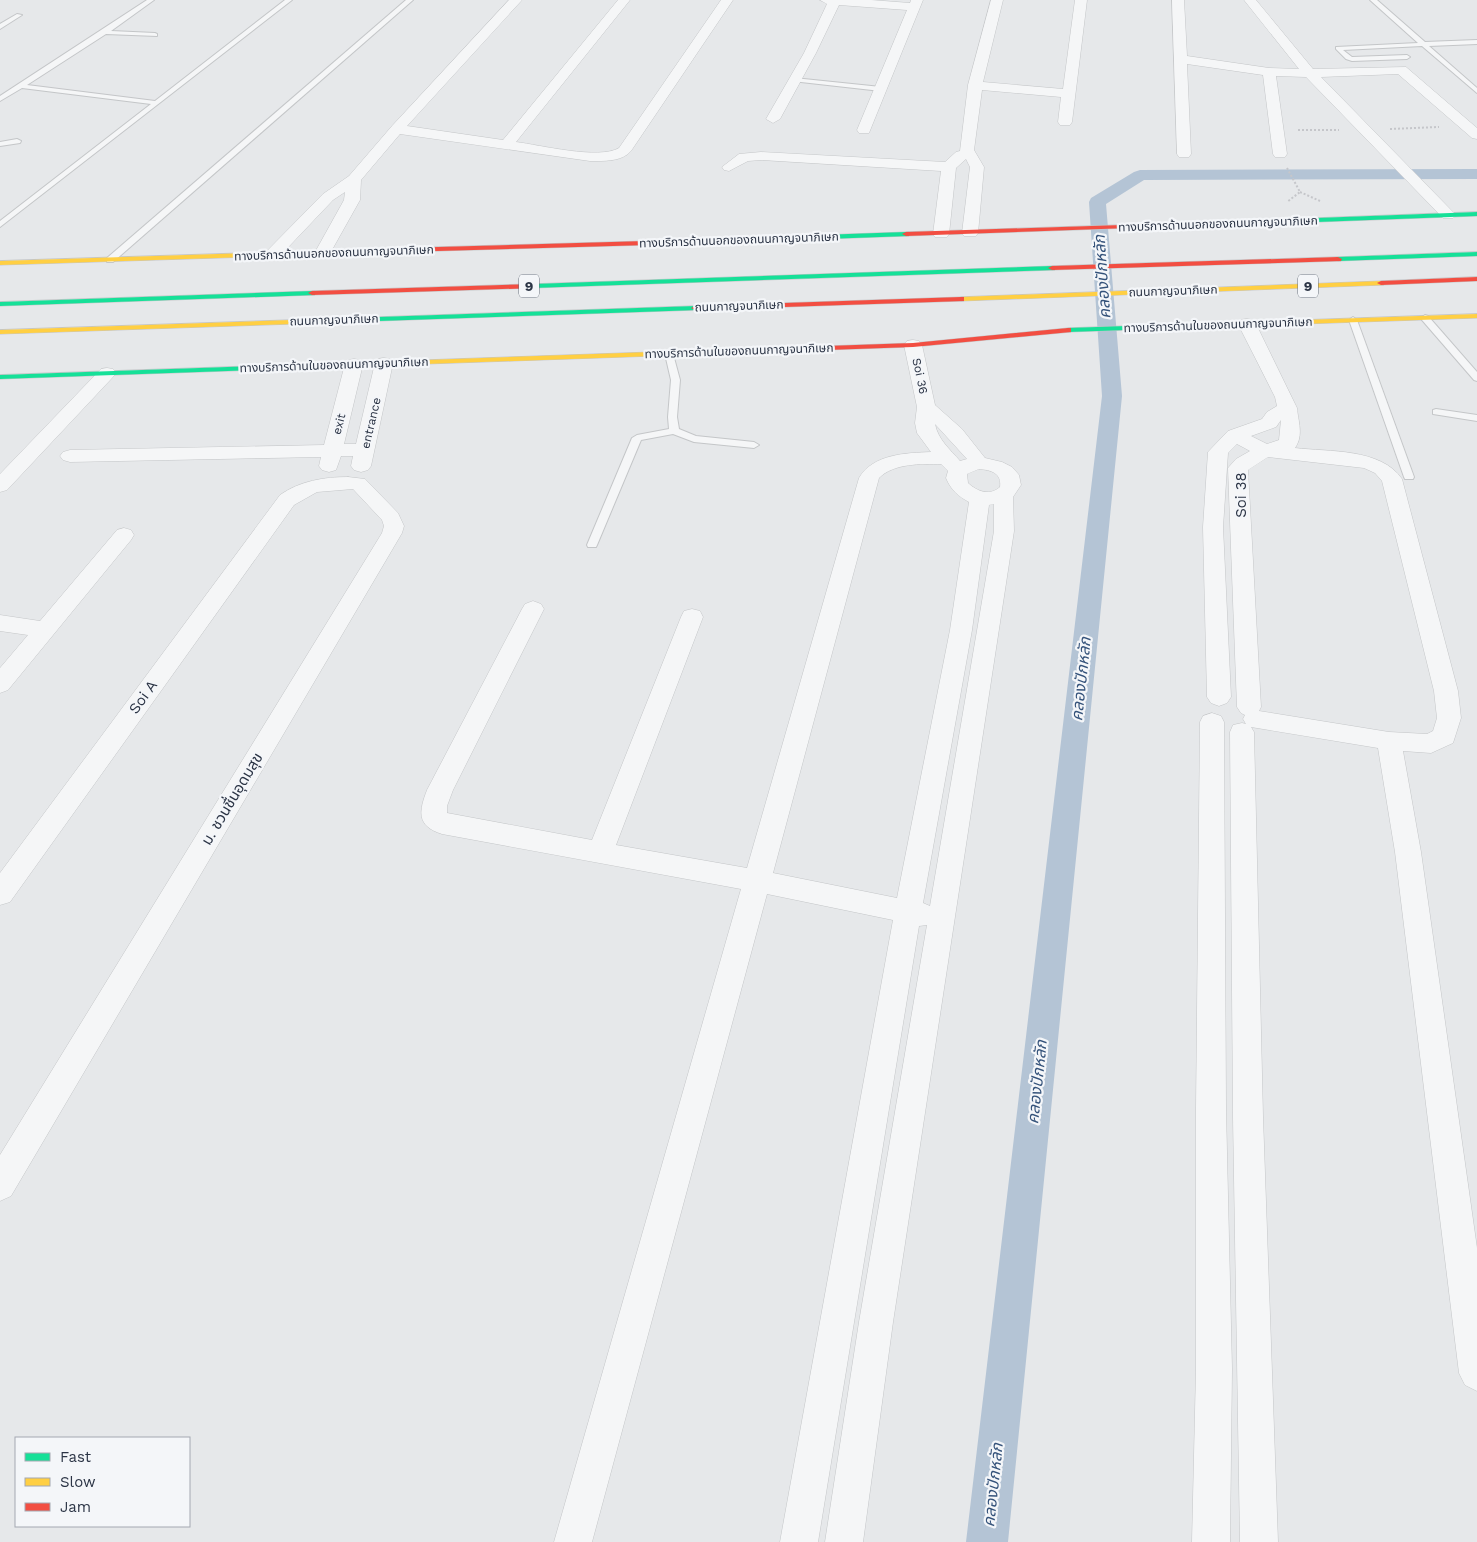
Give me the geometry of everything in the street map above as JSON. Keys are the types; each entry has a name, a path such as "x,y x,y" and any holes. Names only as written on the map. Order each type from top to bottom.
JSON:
{"main road":[{"name":"ทางบริการด้านนอกของถนนกาญจนาภิเษก","path":"0,263 1142,228 1477,214"},
{"name":"ถนนกาญจนาภิเษก","path":"0,304 1477,254"},
{"name":"ถนนกาญจนาภิเษก","path":"0,332 1139,293 1477,279"},
{"name":"ทางบริการด้านในของถนนกาญจนาภิเษก","path":"0,376 669,354 913,344 1061,330 1477,316"}],"street":[{"path":"272,255 328,197 354,179 397,129 516,0"},
{"path":"507,144 624,0"},
{"path":"397,129 590,157 612,156 620,153 624,151 727,0"},
{"path":"773,119 832,0 915,4 864,130"},
{"path":"941,234 949,167 967,150 976,85 997,0"},
{"path":"1065,122 1081,0"},
{"path":"1178,0 1184,154"},
{"path":"1250,0 1310,73 1448,215"},
{"path":"1180,59 1269,72 1310,73 1402,70 1477,135"},
{"path":"1269,72 1280,154"},
{"path":"976,85 1068,94"},
{"path":"967,150 978,167 970,233"},
{"path":"730,167 744,157 761,156 949,167"},
{"path":"322,254 352,200 354,179"},
{"path":"948,184 975,185"},
{"name":"Soi 38","path":"1246,324 1266,360 1288,408 1291,422 1288,444 1246,460 1238,468 1249,719 1248,1117 1259,1542"},
{"name":"Soi 36","path":"913,344 926,407 925,423 927,432 952,464"},
{"name":"entrance","path":"358,483 384,363"},
{"name":"exit","path":"325,483 354,364"},
{"path":"0,486 108,373"},
{"path":"926,407 942,419 966,444 979,463"},
{"path":"1211,1542 1214,1359 1211,1110 1216,710 1213,527 1218,452 1234,435 1270,423 1274,416 1288,408"},
{"path":"1216,710 1229,731 1249,719 1389,741 1431,744 1444,736 1449,718 1446,692 1392,479 1382,469 1369,462 1266,451 1234,435"},
{"path":"70,456 364,450"},
{"path":"573,1542 863,501 866,483 872,472 883,466 920,458 952,464 989,464 1006,472 1011,484 1009,490 992,496 961,490 956,483 952,464"},
{"path":"1218,463 1238,468"},
{"path":"325,483 358,483"},
{"name":"Soi A","path":"0,894 287,500 296,492 325,483"},
{"name":"ม. ชวนชื่นอุดมสุข","path":"0,1185 392,533 394,526 391,518 358,483"},
{"path":"799,1542 908,912 961,630 992,496"},
{"path":"844,1542 876,1322 1004,531 1005,515 992,496"},
{"path":"0,684 124,535"},
{"path":"532,609 440,790 434,806 434,817 442,824 758,880 940,919"},
{"path":"600,852 692,616"},
{"path":"0,623 46,630"},
{"path":"961,630 988,635"},
{"path":"1216,710 1230,698 1240,701 1249,719"},
{"path":"1389,741 1410,862 1477,1373"},
{"path":"1211,1110 1248,1117"}],"lane":[{"path":"0,98 105,32 151,0"},
{"path":"0,224 289,0"},
{"path":"110,260 410,0"},
{"path":"1373,0 1477,91"},
{"path":"0,27 19,15"},
{"path":"105,32 155,36"},
{"path":"1396,46 1406,57 1350,59 1338,48 1477,42"},
{"path":"794,80 881,89"},
{"path":"21,86 156,103"},
{"path":"0,144 17,141"},
{"path":"1425,318 1477,378"},
{"path":"1353,320 1410,477"},
{"path":"669,354 675,372 675,392 671,420 674,431"},
{"path":"1436,412 1477,418"},
{"path":"592,545 637,438 674,431 694,439 754,445"}],"path":[{"path":"1277,130 1364,130 1466,126"},
{"path":"1260,222 1300,192 1280,154"}],"waterway":[{"name":"คลองปักหลัก","path":"987,1542 1112,396 1097,202 1140,175 1477,174"}],"traffic: fast":[{"path":"1212,224 1477,214"},
{"path":"680,242 906,234"},
{"path":"1338,259 1477,254"},
{"path":"533,286 1052,268"},
{"path":"0,304 312,293"},
{"path":"291,322 695,308"},
{"path":"1068,330 1302,322"},
{"path":"0,377 369,364"}],"traffic: slow":[{"path":"0,263 402,250"},
{"path":"961,299 1381,283"},
{"path":"1302,322 1477,316"},
{"path":"0,332 291,322"},
{"path":"369,364 737,351"}],"traffic: jam":[{"path":"906,234 1212,224"},
{"path":"402,250 680,242"},
{"path":"1052,268 1338,259"},
{"path":"1381,283 1477,279"},
{"path":"312,293 533,286"},
{"path":"695,308 961,299"},
{"path":"737,351 913,345 1068,330"}]}
